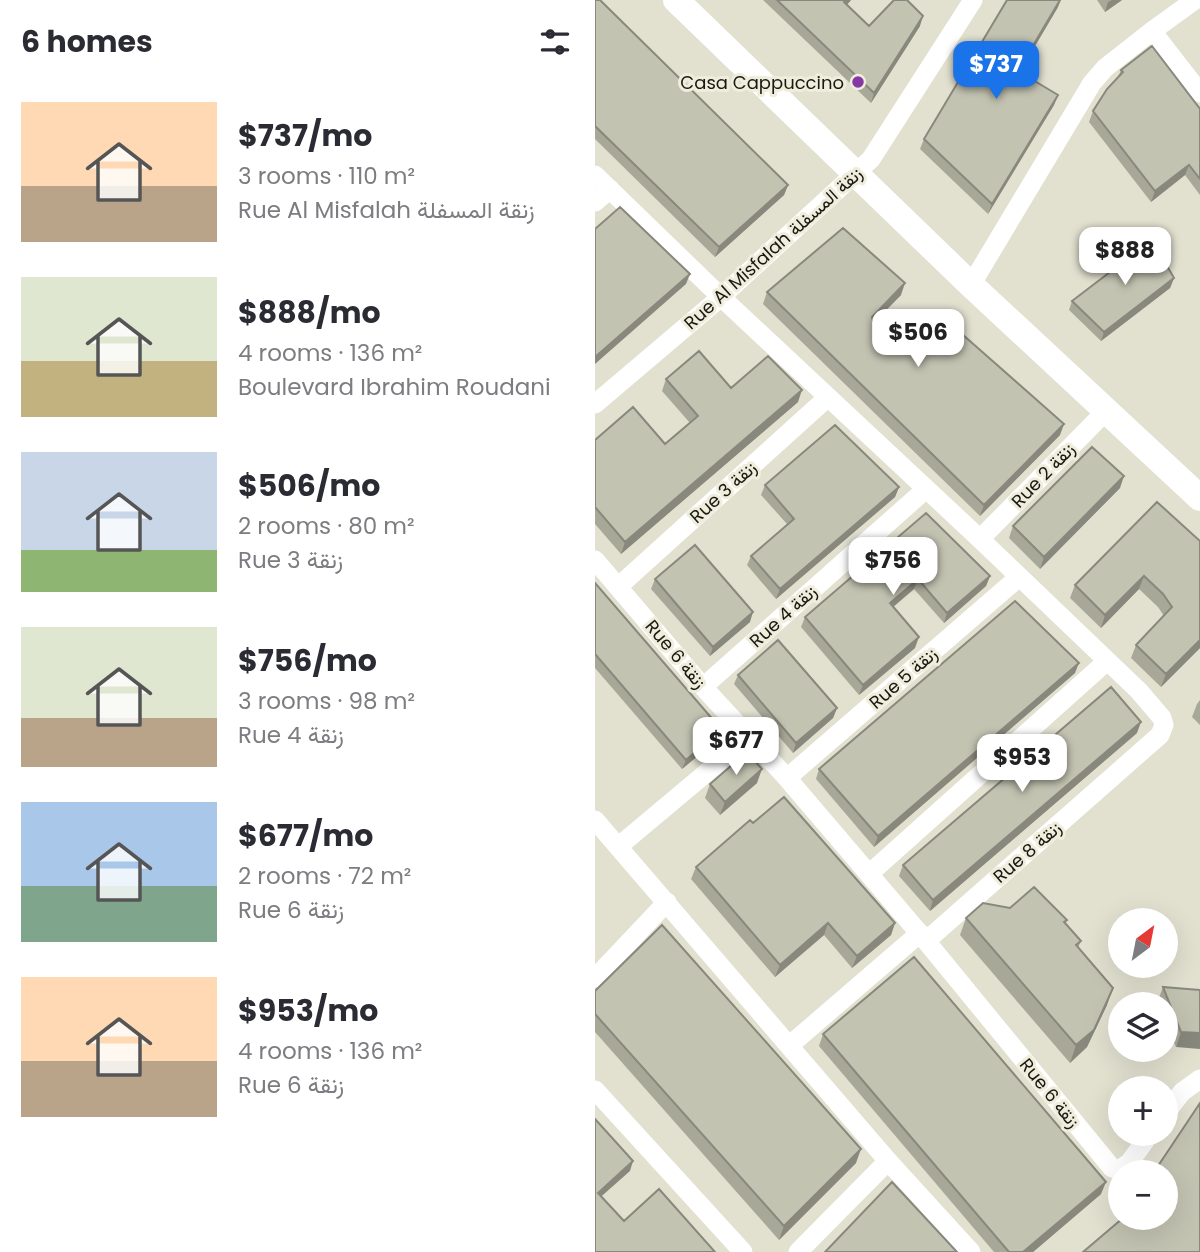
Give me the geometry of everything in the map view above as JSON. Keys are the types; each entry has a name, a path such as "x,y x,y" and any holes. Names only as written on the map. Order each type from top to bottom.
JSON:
{"street":[{"path":"676,0 971,285 1200,498"},
{"name":"Rue Al Misfalah زنقة المسفلة","path":"595,404 721,297 856,174 883,142 974,0"},
{"path":"971,285 1092,83 1105,68 1195,0"},
{"path":"1152,31 1200,93"},
{"path":"595,175 602,196 721,297 980,538 1106,662 869,874"},
{"name":"Rue 3 زنقة","path":"619,586 827,398"},
{"name":"Rue 2 زنقة","path":"980,538 1106,411"},
{"name":"Rue 4 زنقة","path":"703,687 926,489"},
{"name":"Rue 6 زنقة","path":"595,560 923,937 1112,1168 1120,1169 1129,1163 1141,1146"},
{"name":"Rue 5 زنقة","path":"787,778 1019,577"},
{"name":"Rue 8 زنقة","path":"790,1045 923,937 1160,735 1164,725 1162,718 1139,691 1106,662"},
{"path":"619,846 749,737"},
{"path":"595,820 888,1161 971,1252"},
{"path":"595,978 667,902"},
{"path":"1178,1097 1200,1079"},
{"path":"595,1090 743,1252"},
{"path":"798,1252 888,1161"}],"building":[{"path":"595,0 600,0 788,185 719,247 595,126"},
{"path":"777,0 845,0 869,26 894,0 907,0 923,16 874,93"},
{"path":"1007,0 1060,0 1018,71 1058,95 992,204 924,139"},
{"path":"1152,46 1200,109 1200,179 1189,165 1155,191 1093,111 1107,89 1123,72 1121,70"},
{"path":"620,207 690,274 595,357 595,229"},
{"path":"843,228 905,283 872,317 876,332 897,352 937,312 1064,424 984,505 767,292"},
{"path":"1152,240 1174,278 1104,332 1072,301"},
{"path":"699,351 731,388 768,356 802,390 625,542 595,507 595,440 633,407 665,444 698,416 666,379"},
{"path":"835,425 899,487 780,589 751,556 794,519 765,485"},
{"path":"1092,447 1124,476 1044,557 1013,526"},
{"path":"1157,502 1200,541 1200,640 1166,674 1136,645 1172,607 1163,594 1144,576 1105,615 1075,585"},
{"path":"926,513 990,576 947,613 918,579 890,603 919,637 863,685 805,617"},
{"path":"695,545 753,612 713,647 655,579"},
{"path":"595,583 721,729 686,760 595,654"},
{"path":"1015,601 1079,663 878,836 819,769"},
{"path":"778,640 837,708 796,743 738,675"},
{"path":"1111,687 1141,722 933,900 903,865"},
{"path":"747,752 762,769 725,802 710,784"},
{"path":"784,797 895,923 857,956 828,923 780,965 696,867 750,820 753,823"},
{"path":"1034,887 1067,920 1064,922 1081,941 1076,945 1113,988 1108,992 1108,999 1094,1030 1076,1045 966,918 983,903 1010,908"},
{"path":"662,925 861,1149 784,1226 595,1014 595,991"},
{"path":"914,957 1106,1182 1023,1252 1009,1252 823,1034"},
{"path":"1163,987 1200,990 1200,1033 1181,1032 1178,1024 1178,992 1165,992"},
{"path":"1200,1103 1200,1252 1083,1252 1109,1230 1178,1230 1178,1160 1162,1160 1171,1146 1178,1146 1178,1136"},
{"path":"595,1119 633,1161 598,1193 624,1221 659,1189 715,1252 595,1252"},
{"path":"892,1182 957,1252 825,1252"}],"place":[{"name":"Casa Cappuccino","path":"858,82"}]}
